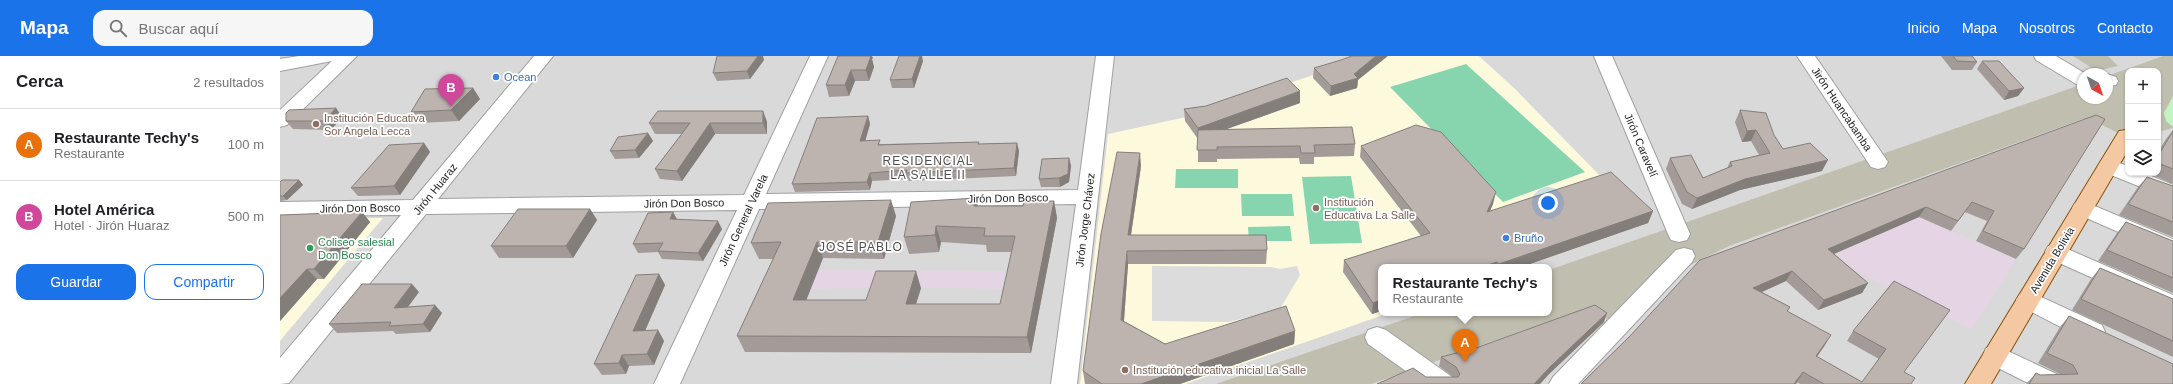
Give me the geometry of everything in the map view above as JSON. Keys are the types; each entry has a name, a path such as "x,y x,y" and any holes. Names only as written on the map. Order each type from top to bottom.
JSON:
{"main road":[{"name":"Avenida Bolivia","path":"1978,384 2125,138"}],"street":[{"path":"280,65 329,56"},
{"path":"280,121 348,56"},
{"name":"Jirón Huaraz","path":"280,376 544,56"},
{"name":"Jirón General Varela","path":"667,384 819,56"},
{"name":"Jirón Jorge Chávez","path":"1064,384 1105,56"},
{"name":"Jirón Caravelí","path":"1562,384 1682,245 1603,56"},
{"name":"Jirón Huancabamba","path":"1806,56 1878,162"},
{"path":"2043,56 2077,76"},
{"path":"2066,56 2087,68"},
{"path":"2108,166 2173,193"},
{"name":"Jirón Don Bosco","path":"280,209 1088,197"},
{"path":"2083,208 2173,248"},
{"path":"2056,252 2173,305"},
{"path":"2028,300 2111,340"},
{"path":"1377,337 1443,384"},
{"path":"1995,355 2054,384"}],"shaded area":[{"path":"280,56 2173,56 2173,384 280,384"},
{"name":"Institución Educativa La Salle","path":"1370,56 1479,56 1514,88 1607,183 1389,264 1378,264 1378,316 1380,316 1185,384 1080,384 1108,134 1191,116"},
{"path":"2073,56 2108,56 2118,66 2110,68 2092,68"},
{"path":"2163,56 2173,56 2173,128 2161,131 2161,68 2129,68"},
{"path":"2125,70 2125,133 2116,132 2094,121 2083,119 1729,246 1686,267 1623,331 1591,307 1371,384 1216,384 1414,316 1552,316 1552,269 2077,86 2077,104 2113,104 2113,74"},
{"path":"1919,217 2016,259 1972,329 1833,260 1835,254"},
{"path":"383,218 280,341 280,219"},
{"path":"1152,266 1271,267 1280,269 1297,266 1300,275 1280,309 1229,322 1152,321"},
{"path":"818,270 1015,271 1010,289 882,287 811,289"}],"green space":[{"path":"1466,64 1585,172 1503,202 1390,87"},
{"path":"2173,96 2173,127 2166,121 2164,113"},
{"path":"1176,169 1238,169 1238,188 1175,188"},
{"path":"1351,176 1362,243 1310,244 1302,177"},
{"path":"1241,194 1292,194 1294,216 1242,216"},
{"path":"1290,226 1292,241 1249,241 1248,227"}],"building":[{"path":"717,56 758,56 747,71 713,73"},
{"path":"838,56 871,56 866,70 851,70 845,85 826,85"},
{"path":"899,56 920,56 912,79 890,80"},
{"path":"1352,56 1376,56 1354,74 1358,78 1331,86 1314,68 1341,60"},
{"path":"1953,56 1972,56 1977,62 1957,61"},
{"path":"1982,61 1999,61 2024,88 2009,91"},
{"path":"1287,78 1300,91 1198,128 1184,109 1206,106"},
{"path":"473,88 451,110 411,112 425,89"},
{"path":"336,108 324,121 286,121 286,113 289,110"},
{"path":"1740,110 1766,113 1774,135 1783,149 1810,143 1828,160 1745,179 1697,198 1687,192 1670,158 1691,155 1703,178 1732,166 1730,162 1770,153 1756,130 1747,131"},
{"path":"658,111 763,111 763,123 710,123 677,171 655,169 690,123 649,123"},
{"path":"2096,115 2105,119 2024,249 1983,231 1994,211 1972,202 1958,221 1926,207 1828,249 1868,283 1824,300 1792,271 1753,288 1790,307 1787,311 1831,335 1816,356 1862,382 1886,349 1853,331 1894,281 1950,310 1904,372 1915,378 1911,384 1824,384 1803,372 1794,384 1581,384 1630,336 1700,260"},
{"path":"868,116 860,141 880,140 878,145 979,142 978,144 1017,143 1014,168 906,173 907,170 870,173 867,182 792,184 817,118"},
{"path":"1416,125 1441,132 1496,192 1487,212 1611,172 1653,211 1499,264 1497,262 1491,264 1378,264 1378,301 1373,303 1344,260 1430,233 1361,146"},
{"path":"1352,127 1355,144 1314,145 1315,153 1301,153 1300,146 1217,147 1217,150 1197,150 1198,130"},
{"path":"2173,131 2173,169 2161,164 2161,151"},
{"path":"648,133 635,150 610,151 618,137"},
{"path":"424,143 394,186 351,188 389,145"},
{"path":"1117,152 1140,153 1128,235 1266,235 1267,250 1127,251 1121,320 1165,344 1286,306 1295,331 1141,384 1102,384 1083,371 1101,234"},
{"path":"1069,158 1068,174 1059,178 1039,179 1042,159"},
{"path":"2147,177 2173,186 2173,222 2128,204"},
{"path":"282,180 299,180 283,196 280,196 280,182"},
{"path":"976,198 974,206 1023,206 1024,201 1054,201 1027,337 737,336 781,242 751,243 768,203 891,200 878,242 817,242 793,300 866,300 876,271 916,271 906,304 1000,304 1015,236 984,236 985,228 936,226 935,235 904,237 911,202"},
{"path":"518,209 590,209 566,246 491,246"},
{"path":"362,212 314,269 307,269 280,298 280,215"},
{"path":"673,212 670,219 718,221 698,253 658,251 663,243 633,244 648,213"},
{"path":"2126,222 2173,241 2173,278 2107,250"},
{"path":"2100,268 2173,299 2173,341 2081,299"},
{"path":"659,274 633,331 658,330 647,354 622,355 619,363 594,364 636,275"},
{"path":"362,284 412,284 394,308 435,305 423,324 389,326 391,322 329,324"},
{"path":"1595,305 1607,313 1534,384 1377,384 1413,368 1426,377 1458,377 1460,374 1456,367 1441,357 1476,348"},
{"path":"2069,316 2173,364 2173,384 2029,384 2036,373 2040,375 2078,374 2073,365 2047,353"}],"place":[{"name":"Ocean","path":"496,77"},
{"name":"Hotel América","path":"451,107"},
{"name":"Institución Educativa Sor Angela Lecca","path":"316,124"},
{"name":"Institución Educativa La Salle","path":"1316,208"},
{"name":"Bruño","path":"1506,238"},
{"name":"Coliseo salesial Don Bosco","path":"310,248"},
{"name":"Restaurante Techy's","path":"1465,362"},
{"name":"Institución educativa inicial La Salle","path":"1125,370"}],"district":[{"name":"RESIDENCIAL LA SALLE II","path":"928,168"},
{"name":"JOSÉ PABLO","path":"861,247"}]}
